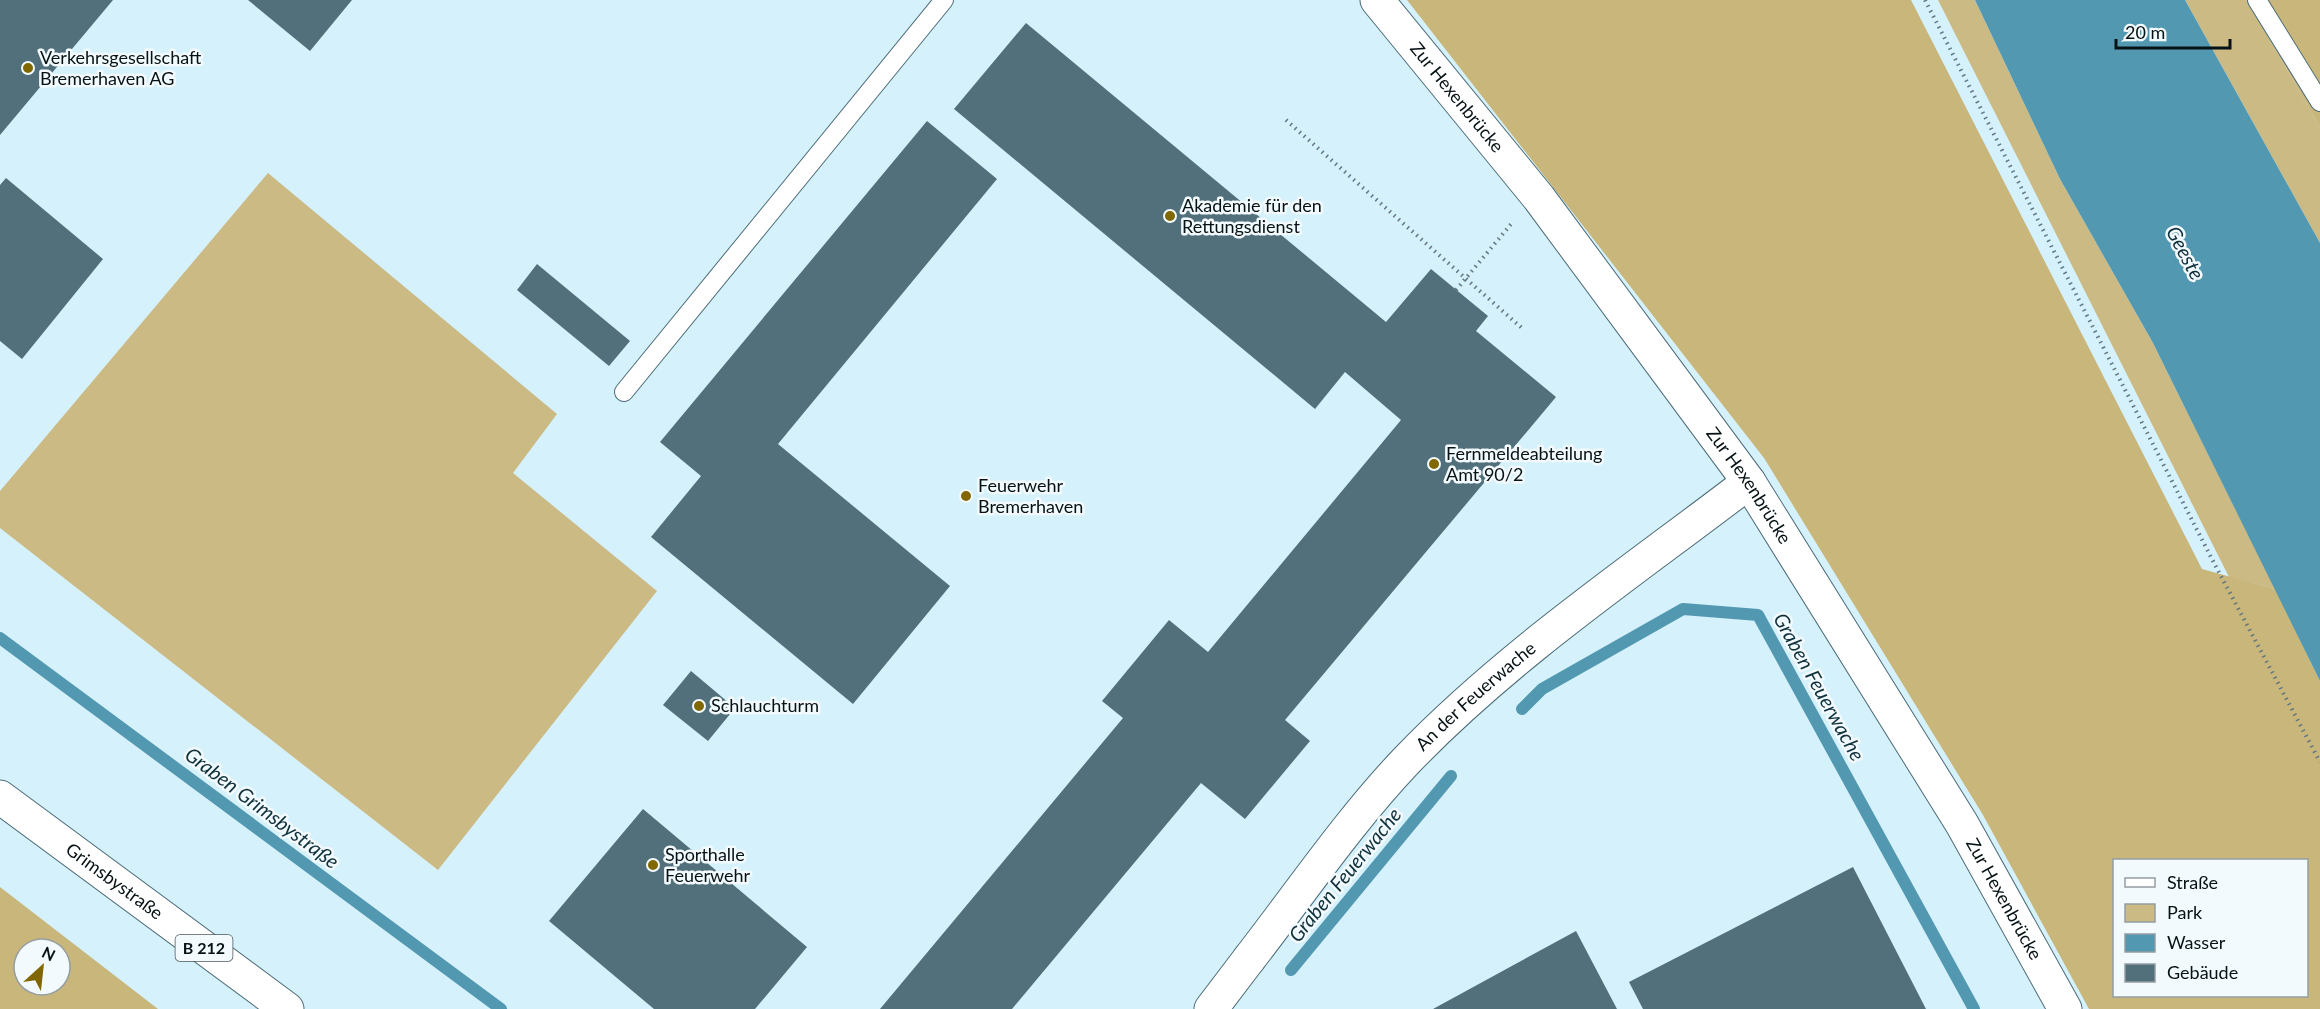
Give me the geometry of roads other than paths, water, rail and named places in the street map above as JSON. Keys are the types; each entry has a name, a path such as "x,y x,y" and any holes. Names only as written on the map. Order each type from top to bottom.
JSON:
{"main road":[{"name":"Zur Hexenbrücke","path":"1377,0 1539,198 1749,482 1962,824 2065,1009"},
{"name":"An der Feuerwache","path":"1211,1009 1362,812 1407,760 1447,721 1539,642 1749,482"},
{"name":"Grimsbystraße","path":"0,797 287,1009"}],"lane":[{"path":"624,392 944,0"},
{"path":"2257,0 2320,102"}],"water":[{"name":"Geeste","path":"1975,0 2185,0 2320,243 2320,681 2153,343 2060,179"}],"waterway":[{"name":"Graben Feuerwache","path":"1522,709 1542,689 1683,609 1758,615 1974,1009"},
{"name":"Graben Grimsbystraße","path":"0,638 501,1009"},
{"name":"Graben Feuerwache","path":"1291,970 1451,776"}],"place":[{"name":"Verkehrsgesellschaft Bremerhaven AG","path":"28,68"},
{"name":"Akademie für den Rettungsdienst","path":"1170,216"},
{"name":"Fernmeldeabteilung Amt 90/2","path":"1434,464"},
{"name":"Feuerwehr Bremerhaven","path":"966,496"},
{"name":"Schlauchturm","path":"699,706"},
{"name":"Sporthalle Feuerwehr","path":"653,865"}]}
